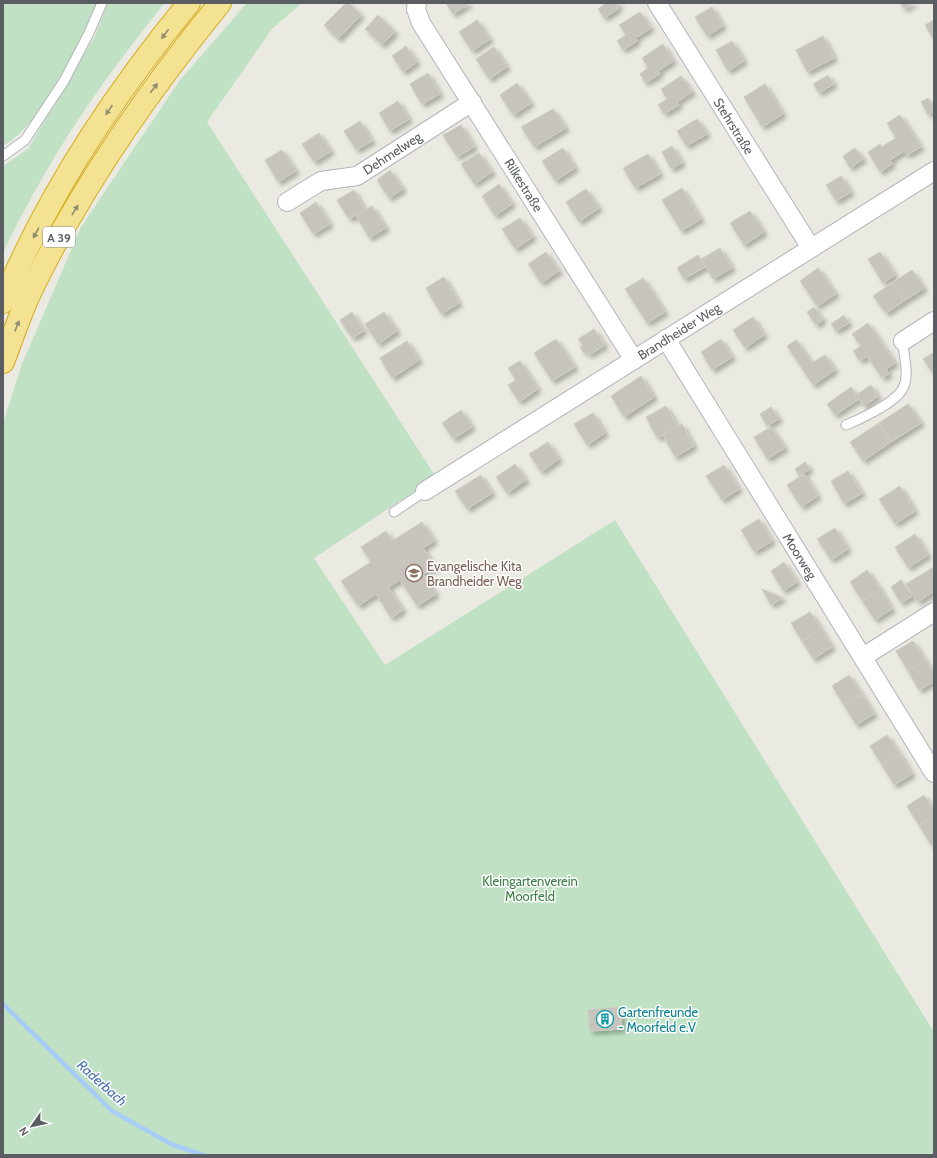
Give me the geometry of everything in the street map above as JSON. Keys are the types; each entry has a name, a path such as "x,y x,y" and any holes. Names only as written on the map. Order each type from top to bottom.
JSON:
{"highway":[{"name":"A 39","path":"3,302 37,230 78,158 128,83 190,3"},
{"name":"A 39","path":"3,362 28,298 67,223 92,181 146,99 220,3"}],"street":[{"name":"Stehrstraße","path":"657,3 811,248"},
{"name":"Rilkestraße","path":"416,6 421,23 634,360"},
{"name":"Dehmelweg","path":"287,202 321,181 357,176 472,102"},
{"name":"Brandheider Weg","path":"425,491 934,171"},
{"path":"903,341 934,321"},
{"name":"Moorweg","path":"666,339 934,773"},
{"path":"862,657 934,612"}],"lane":[{"path":"3,156 25,140 30,134 64,81 90,33 102,3"},
{"path":"846,425 862,418 898,395 904,386 906,376 903,341"},
{"path":"394,512 425,491"}],"green space":[{"path":"3,3 96,3 76,48 41,108 16,137 3,146"},
{"path":"108,3 164,3 111,72 70,133 34,192 3,253 3,166 28,149 95,36"},
{"name":"Kleingartenverein Moorfeld","path":"247,3 302,3 272,29 207,122 436,477 314,558 385,665 615,520 934,1032 934,1155 3,1155 3,423 22,364 81,227 180,80"}],"building":[{"path":"346,3 349,3 361,15 338,39 324,25"},
{"path":"446,3 470,3 453,14"},
{"path":"606,3 621,3 616,6 618,9 604,18 598,9"},
{"path":"900,3 914,3 904,9"},
{"path":"712,7 723,26 707,36 695,17"},
{"path":"640,12 651,28 635,38 637,41 623,50 617,41 626,35 619,25"},
{"path":"378,15 395,32 382,45 365,29"},
{"path":"477,20 490,39 472,51 459,32"},
{"path":"934,20 934,40 925,25"},
{"path":"823,36 834,58 807,72 796,50"},
{"path":"732,41 744,61 728,71 716,50"},
{"path":"663,44 673,61 658,71 660,74 645,83 640,74 648,68 642,58"},
{"path":"406,46 417,62 403,72 392,56"},
{"path":"494,47 507,67 489,79 476,59"},
{"path":"428,73 440,94 422,104 410,84"},
{"path":"828,75 834,84 819,93 813,84"},
{"path":"681,76 692,92 677,102 679,105 664,114 658,105 667,99 661,89"},
{"path":"517,83 531,103 513,115 500,95"},
{"path":"765,84 783,114 762,127 744,97"},
{"path":"928,98 934,108 934,111 928,115 921,102"},
{"path":"398,101 409,119 390,131 379,113"},
{"path":"553,109 566,128 534,147 521,127"},
{"path":"900,115 921,147 907,155 904,151 890,160 892,164 880,172 868,152 880,144 881,147 896,138 887,123"},
{"path":"697,119 707,134 686,146 677,131"},
{"path":"360,121 372,141 356,150 344,131"},
{"path":"461,125 474,147 457,157 443,135"},
{"path":"319,133 331,151 314,162 302,144"},
{"path":"672,146 682,163 671,169 662,152"},
{"path":"563,148 575,168 555,181 542,161"},
{"path":"855,148 863,159 850,168 843,156"},
{"path":"282,150 296,171 278,182 265,160"},
{"path":"479,153 492,172 474,184 461,164"},
{"path":"648,154 660,174 635,188 623,168"},
{"path":"390,170 403,189 389,198 377,180"},
{"path":"841,176 851,192 836,201 826,185"},
{"path":"499,184 512,204 495,216 482,196"},
{"path":"682,188 701,219 681,231 662,200"},
{"path":"586,189 599,208 579,222 566,202"},
{"path":"354,190 365,210 349,219 337,200"},
{"path":"316,202 330,224 313,234 300,213"},
{"path":"372,206 386,228 369,238 356,215"},
{"path":"750,211 764,232 744,245 730,223"},
{"path":"520,218 533,237 515,249 502,229"},
{"path":"720,248 732,268 713,279 701,259"},
{"path":"546,252 559,271 541,283 528,264"},
{"path":"880,252 895,275 883,283 868,259"},
{"path":"698,255 705,267 684,279 677,268"},
{"path":"818,268 836,294 817,306 800,281"},
{"path":"912,270 924,288 904,301 892,283"},
{"path":"444,277 459,303 441,314 426,288"},
{"path":"643,278 665,312 647,323 625,289"},
{"path":"892,283 904,301 886,313 873,296"},
{"path":"814,307 823,320 816,325 807,312"},
{"path":"352,312 364,331 352,338 340,320"},
{"path":"384,312 397,331 378,344 365,324"},
{"path":"844,315 849,323 836,331 831,324"},
{"path":"753,317 764,335 745,348 733,330"},
{"path":"868,323 895,363 886,369 889,374 882,378 867,356 860,361 853,351 861,346 852,334"},
{"path":"594,329 605,345 589,355 586,351 583,352 580,347 583,346 578,339"},
{"path":"556,339 575,367 552,381 534,353"},
{"path":"721,339 732,357 712,370 701,352"},
{"path":"796,340 812,363 825,355 835,370 813,385 787,346"},
{"path":"407,341 419,360 392,378 380,358"},
{"path":"934,352 934,375 923,359"},
{"path":"520,361 538,389 519,402 508,385 516,380 508,368"},
{"path":"641,376 654,397 624,417 611,396"},
{"path":"871,385 878,396 864,406 856,395"},
{"path":"851,387 859,399 835,415 827,404"},
{"path":"908,404 921,423 891,442 879,423"},
{"path":"666,406 678,427 657,438 646,417"},
{"path":"771,407 779,419 767,426 760,414"},
{"path":"461,410 472,427 453,439 442,423"},
{"path":"593,413 605,433 587,445 574,424"},
{"path":"879,423 891,442 863,461 850,442"},
{"path":"682,424 694,446 675,457 663,435"},
{"path":"771,427 785,448 767,459 754,437"},
{"path":"548,442 559,459 541,472 529,454"},
{"path":"805,462 810,469 799,476 795,469"},
{"path":"515,464 526,480 507,493 496,477"},
{"path":"724,465 739,489 722,500 706,476"},
{"path":"848,471 862,493 844,504 831,481"},
{"path":"804,474 818,496 801,507 787,485"},
{"path":"481,475 492,493 467,509 455,491"},
{"path":"900,486 915,511 895,524 879,499"},
{"path":"759,519 772,541 754,552 741,530"},
{"path":"422,522 434,541 423,548 435,567 423,574 436,594 417,606 400,580 388,587 403,610 391,618 376,594 358,606 341,581 371,562 361,547 386,531 392,541"},
{"path":"835,528 848,549 831,560 817,539"},
{"path":"915,534 928,555 908,568 895,547"},
{"path":"784,562 797,582 783,591 771,571"},
{"path":"932,568 934,571 934,591 918,602 906,584"},
{"path":"867,570 880,589 862,601 850,582"},
{"path":"901,580 912,596 901,603 891,587"},
{"path":"762,589 783,598 771,605"},
{"path":"880,589 892,609 875,620 862,601"},
{"path":"810,612 821,629 802,641 791,623"},
{"path":"821,629 832,647 813,659 802,641"},
{"path":"913,641 925,660 908,671 896,651"},
{"path":"925,660 934,675 934,682 919,690 908,671"},
{"path":"849,675 862,695 844,705 832,686"},
{"path":"862,695 874,714 856,725 844,705"},
{"path":"887,735 900,754 882,765 870,746"},
{"path":"900,754 912,774 894,785 882,765"},
{"path":"924,795 934,810 934,816 919,825 907,806"},
{"path":"934,816 934,843 931,845 919,825"},
{"name":"Gartenfreunde - Moorfeld e.V","path":"620,1007 622,1029 590,1031 588,1010"}],"waterway":[{"name":"Raderbach","path":"3,1004 112,1111 171,1144 203,1155"}],"place":[{"name":"Evangelische Kita Brandheider Weg","path":"414,573"},
{"name":"Gartenfreunde - Moorfeld e.V","path":"605,1019"}]}
